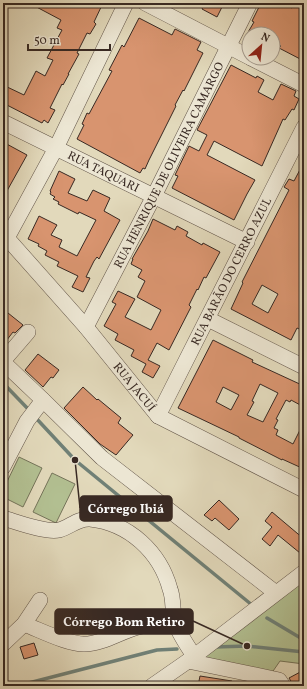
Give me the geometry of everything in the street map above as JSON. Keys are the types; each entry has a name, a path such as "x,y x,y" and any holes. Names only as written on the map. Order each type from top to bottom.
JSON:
{"street":[{"path":"5,236 56,148 126,3"},
{"path":"145,3 241,52"},
{"name":"RUA HENRIQUE DE OLIVEIRA CAMARGO","path":"86,327 154,196 250,3"},
{"path":"267,66 304,85"},
{"name":"RUA TAQUARI","path":"3,122 247,242"},
{"name":"RUA BARÃO DO CERRO AZUL","path":"158,416 247,242 300,144 304,127"},
{"name":"RUA JACUÍ","path":"5,236 86,327 158,416 304,490"},
{"path":"208,319 304,367"},
{"path":"28,332 3,362 35,410 102,458 276,593"},
{"path":"3,467 35,410"},
{"path":"3,518 51,531 61,530 79,520 90,519 127,530 140,540 164,571 171,590 175,623 191,659"},
{"path":"152,686 191,659 304,572"},
{"path":"3,644 24,624 40,600"},
{"path":"24,624 75,643 85,644 94,643 138,627 152,624 175,623"},
{"path":"191,659 279,680 283,686"}],"green space":[{"path":"19,457 42,468 23,507 3,497 3,490"},
{"path":"52,473 75,484 56,523 33,512"},
{"path":"304,581 304,664 280,661 271,674 204,657"}],"building":[{"path":"29,3 103,3 94,22 96,24 90,34 87,33 77,53 79,54 50,108 55,110 48,123 44,120 42,123 3,103 3,85 24,95 36,71 45,76 53,60 47,58 62,30 57,28 61,20"},
{"path":"205,3 224,3 217,17 202,9"},
{"path":"263,3 282,3 292,8 294,3 304,3 304,61 281,49 281,26 252,26 254,22 252,21 259,7 261,7"},
{"path":"139,18 172,35 175,29 201,42 197,50 203,53 184,91 183,90 175,105 176,106 145,169 143,168 140,173 77,139 84,125 82,124 87,113 89,114 112,71 109,70 122,45 124,47"},
{"path":"231,65 256,78 257,76 264,80 258,92 273,100 281,84 296,91 294,96 299,99 294,110 292,109 285,120 283,119 262,166 214,141 207,155 255,180 234,220 172,188 178,176 175,175 189,146 199,151 207,135 197,130"},
{"path":"3,142 27,155 3,198"},
{"path":"304,162 304,193 300,201 304,203 304,331 297,328 291,340 231,309 243,283 242,282 289,190 284,187 289,179 294,181","holes":["262,285 278,294 268,313 252,304"]},
{"path":"59,171 75,179 68,193 87,201 93,190 110,198 104,211 120,220 99,259 97,257 94,261 86,277 90,278 83,292 72,287 78,276 57,266 59,262 45,255 47,251 38,246 39,244 28,239 39,216 57,225 51,235 62,240 59,247 77,256 96,220 79,212 78,214 58,204 59,202 53,199 55,197 50,194 50,191"},
{"path":"153,219 175,230 177,226 188,232 186,236 202,245 203,243 220,252 206,278 204,277 198,290 197,289 189,305 191,307 169,350 157,343 148,360 160,366 153,378 142,372 146,364 131,356 134,350 115,340 118,334 104,326 116,304 112,302 118,291 135,299 125,317 151,330 161,310 137,297 145,281 138,277 142,270 131,264 132,259"},
{"path":"3,309 23,325 15,333 13,332 3,345"},
{"path":"213,340 253,360 252,362 304,386 304,407 291,400 290,402 286,400 276,419 278,420 274,428 278,430 276,435 293,444 304,422 304,469 282,460 239,437 178,408","holes":["260,384 278,393 263,422 247,415 254,402 252,401","223,387 239,395 231,410 216,402"]},
{"path":"38,354 59,370 43,387 25,370"},
{"path":"83,387 97,400 98,399 121,418 118,423 133,435 116,455 100,444 64,408"},
{"path":"219,500 239,519 229,530 215,518 212,521 204,515"},
{"path":"272,512 304,539 304,547 300,553 278,535 270,546 262,539 272,527 265,521"},
{"path":"34,643 38,655 24,659 20,647"},
{"path":"304,670 304,686 294,686 289,678"},
{"path":"200,676 232,681 232,686 198,686"}],"waterway":[{"path":"3,383 30,411"},
{"path":"35,417 75,460 252,605"},
{"path":"267,618 304,640"},
{"path":"215,647 247,646 304,652"},
{"path":"17,686 157,650 177,649"}],"place":[{"name":"Córrego Ibiá","path":"75,460"},
{"name":"Córrego Bom Retiro","path":"247,646"}]}
